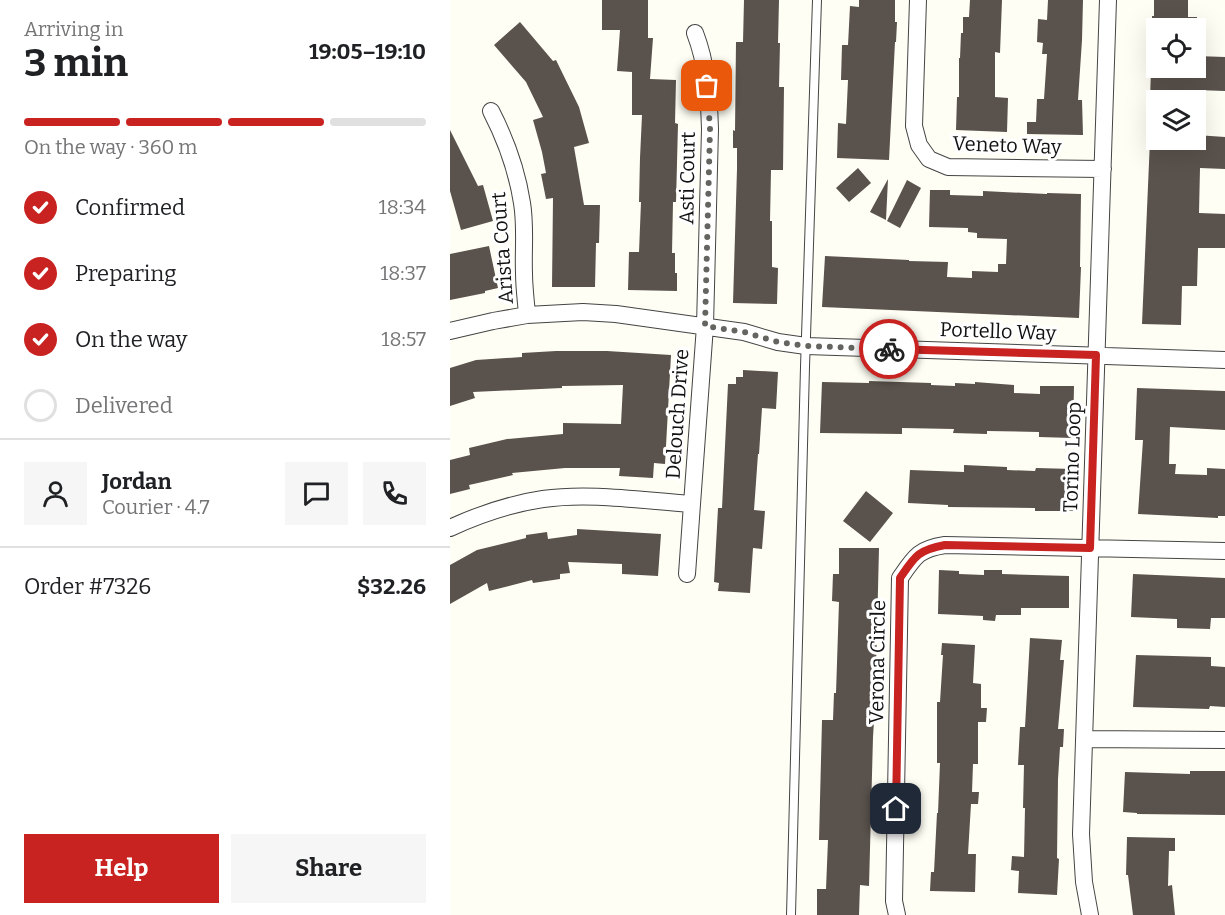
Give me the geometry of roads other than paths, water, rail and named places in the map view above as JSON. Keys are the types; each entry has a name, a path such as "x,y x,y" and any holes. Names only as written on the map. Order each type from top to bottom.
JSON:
{"street":[{"name":"Veneto Way","path":"918,0 914,126 919,145 929,159 948,167 1103,169"},
{"name":"Torino Loop","path":"1090,915 1084,882 1081,834 1108,0"},
{"name":"Asti Court","path":"695,33 702,51 709,100 710,129 705,326"},
{"name":"Arista Court","path":"491,111 502,132 518,180 525,229 524,272 527,315"},
{"name":"Portello Way","path":"450,331 527,315 583,312 705,326 806,346 1225,360"},
{"name":"Delouch Drive","path":"687,574 705,326"},
{"name":"Delouch Drive","path":"450,528 496,509 545,499 596,497 692,504"},
{"name":"Verona Circle","path":"897,915 894,901 900,578 914,558 928,548 945,545 1225,551"},
{"path":"1084,739 1225,740"}],"lane":[{"path":"791,915 817,0"}]}
